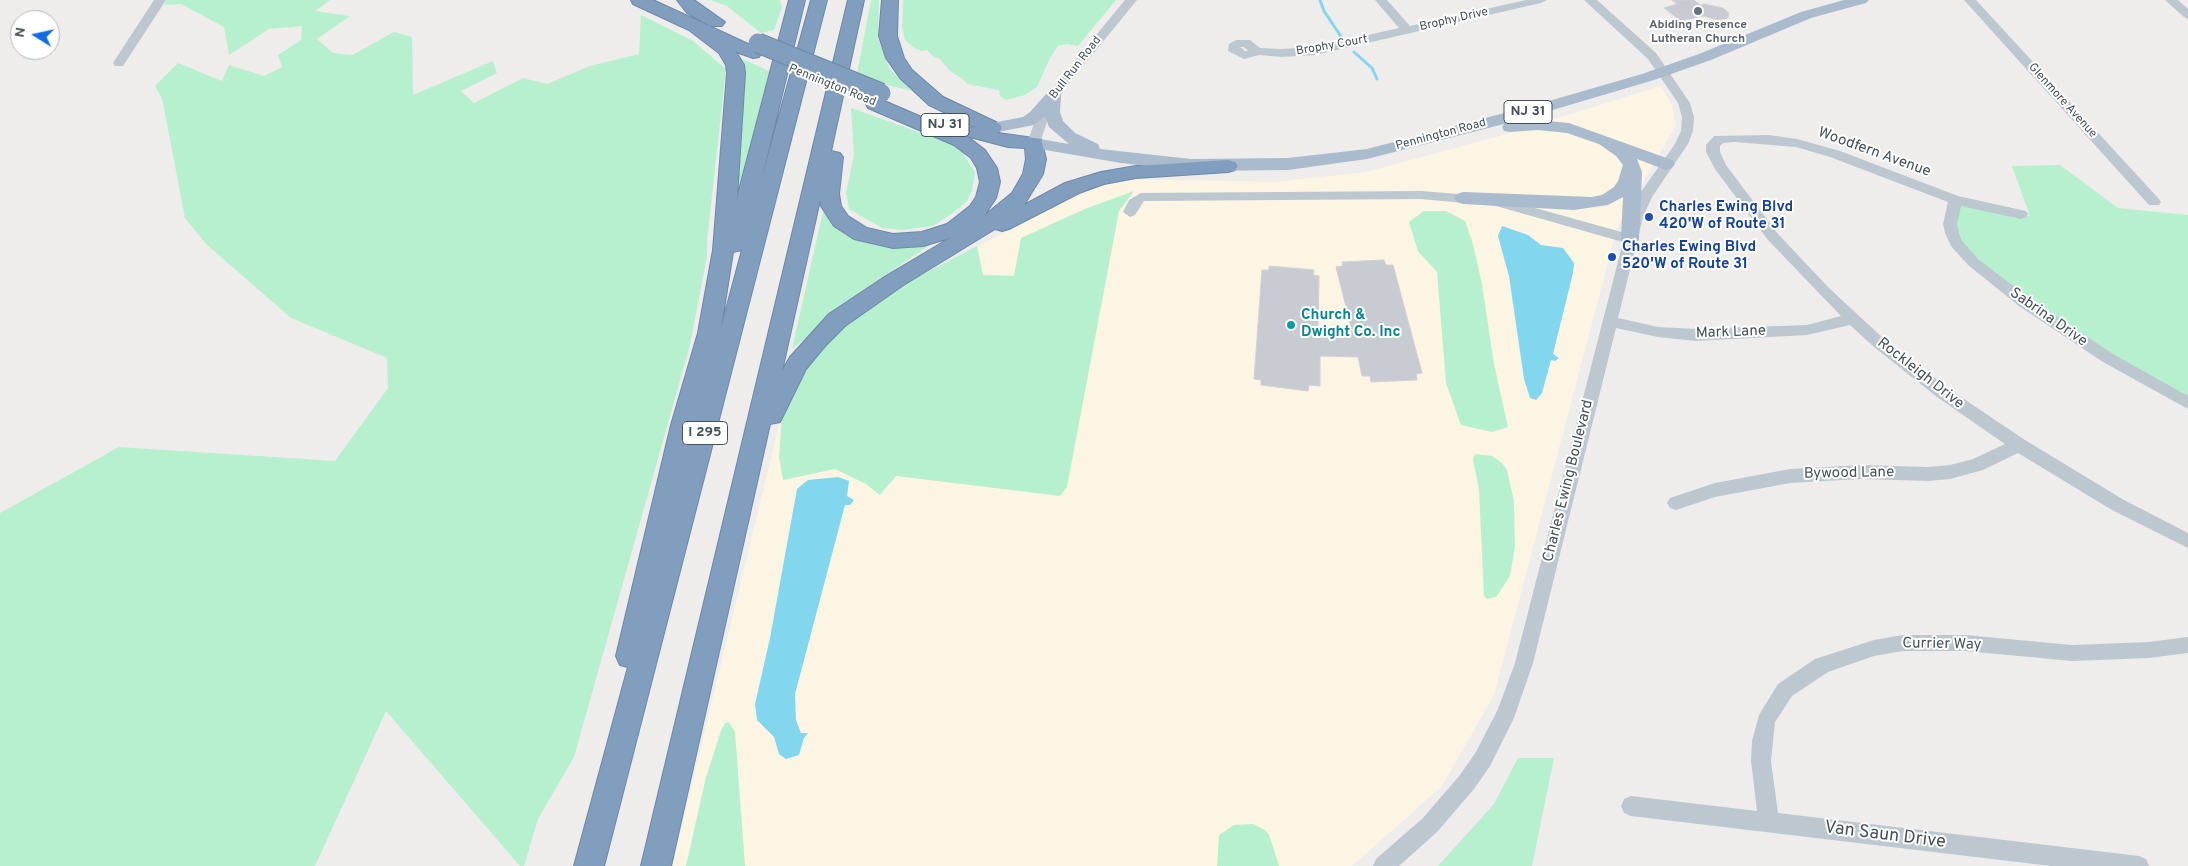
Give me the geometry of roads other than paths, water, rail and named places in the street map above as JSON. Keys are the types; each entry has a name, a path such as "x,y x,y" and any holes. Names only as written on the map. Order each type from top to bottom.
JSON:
{"highway":[{"name":"Pennington Road","path":"641,0 696,27 755,48 878,99 962,130 1012,136"},
{"name":"Pennington Road","path":"641,0 735,33 755,48"},
{"path":"685,0 693,10 735,33"},
{"path":"588,866 646,581 683,425 736,239 797,0"},
{"name":"I 295","path":"588,866 819,0"},
{"path":"746,478 783,389 806,352 827,329 851,309 1012,205 1028,185 1036,161 1012,136 936,100 906,74 895,58 888,36 890,0"},
{"path":"853,10 830,182 829,198 834,213 846,225 861,234 898,241 923,239 943,234 973,216 983,204 990,185 987,168 981,157 961,141 878,99"},
{"path":"656,866 853,10"},
{"path":"696,27 726,50 735,65 736,73 724,241 709,334"},
{"name":"Pennington Road","path":"878,99 1012,136"},
{"path":"913,268 1072,188 1091,181 1136,172 1228,166"}],"main road":[{"name":"Pennington Road","path":"1012,136 1121,158 1228,166 1308,162 1389,149 1541,109 1665,72 1806,15 1861,0"},
{"path":"1012,136 1036,116 1054,96"},
{"path":"1054,96 1052,117 1063,132 1078,143 1121,158"},
{"path":"1389,149 1526,125 1562,127 1666,164"},
{"path":"1463,198 1574,204 1604,200 1620,192 1628,177 1627,162 1609,143"},
{"path":"1609,143 1628,158 1633,170 1630,239"}],"street":[{"path":"119,63 160,0"},
{"name":"Bull Run Road","path":"1012,136 1039,124 1054,96 1131,0"},
{"name":"Brophy Drive","path":"1381,0 1408,31 1541,0"},
{"path":"1590,0 1652,56 1665,72"},
{"name":"Glenmore Avenue","path":"1970,0 2154,202"},
{"path":"2171,0 2188,15"},
{"name":"Brophy Court","path":"1255,51 1282,53 1315,51 1408,31"},
{"name":"Charles Ewing Boulevard","path":"1384,866 1430,825 1467,782 1492,743 1507,712 1524,664 1639,206 1684,140 1688,122 1684,103 1665,72"},
{"name":"Woodfern Avenue","path":"1714,143 1723,139 1748,138 1797,143 1835,154 1954,200 2021,214"},
{"name":"Rockleigh Drive","path":"1714,143 1713,152 1720,166 1766,229 1793,260 1852,319 1943,393 2019,445 2118,504 2188,541"},
{"path":"1130,212 1134,202 1141,197 1421,195 1506,204 1630,239"},
{"name":"Sabrina Drive","path":"1954,200 1950,224 1952,233 1960,248 1973,262 2058,326 2108,358 2188,403"},
{"name":"Mark Lane","path":"1609,321 1658,332 1696,335 1807,330 1852,319"},
{"name":"Bywood Lane","path":"1676,503 1715,490 1790,476 1861,472 1928,474 1950,472 1977,465 2019,445"},
{"name":"Currier Way","path":"1769,822 1761,761 1766,721 1785,690 1800,678 1822,665 1856,653 1903,643 1965,643 2072,653 2149,650 2188,645"},
{"name":"Van Saun Drive","path":"1632,806 2139,866"}],"water":[{"path":"1502,226 1528,235 1541,245 1563,248 1574,263 1553,354 1559,358 1555,361 1551,360 1542,393 1536,400 1530,398 1524,379 1509,276 1498,236"},
{"path":"838,477 849,481 847,496 854,500 850,505 845,505 795,694 796,720 801,733 808,733 804,738 799,755 786,759 779,754 774,737 757,720 755,704 770,638 797,489 808,480"}],"waterway":[{"path":"1320,0 1324,11 1342,38"},
{"path":"1354,52 1372,68 1377,79"}],"place":[{"name":"Abiding Presence Lutheran Church","path":"1698,11"},
{"name":"Charles Ewing Blvd 420'W of Route 31","path":"1649,217"},
{"name":"Charles Ewing Blvd 520'W of Route 31","path":"1612,257"},
{"name":"Church & Dwight Co. Inc","path":"1291,325"}]}
